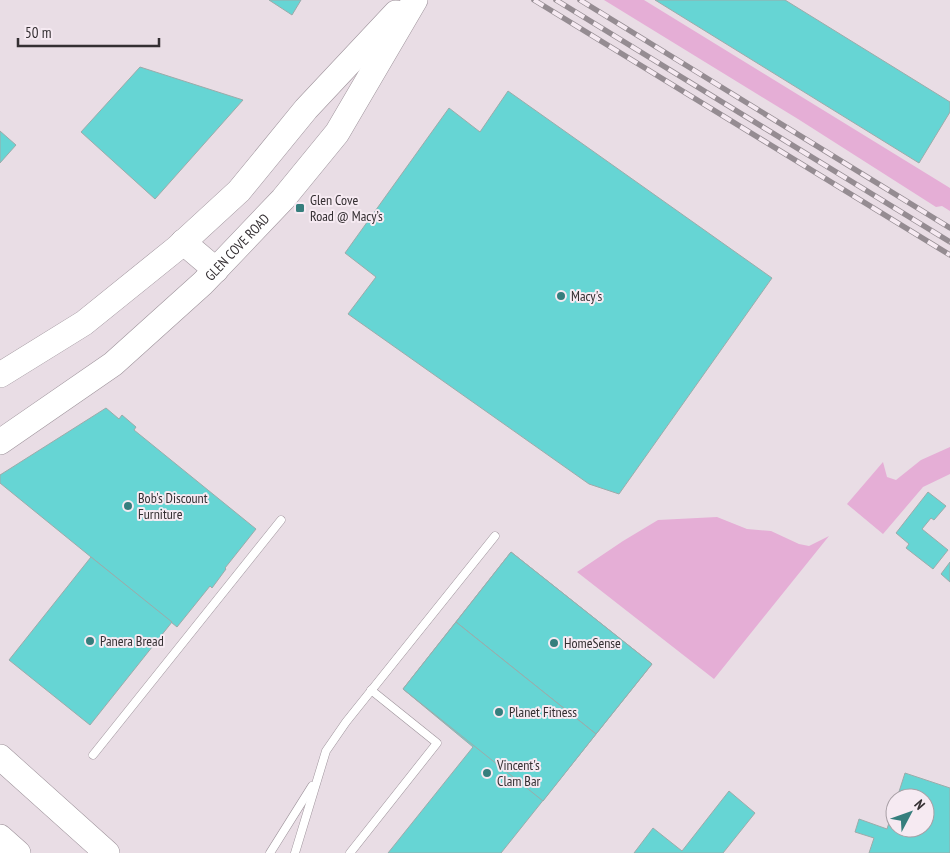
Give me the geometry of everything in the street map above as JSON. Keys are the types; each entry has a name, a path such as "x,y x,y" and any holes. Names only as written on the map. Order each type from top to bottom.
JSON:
{"main road":[{"path":"0,375 84,322 183,242 239,191 306,108 408,0"},
{"name":"GLEN COVE ROAD","path":"0,442 114,364 216,270 283,199 337,132 415,0"},
{"path":"306,108 337,132"},
{"path":"183,242 216,270"},
{"path":"0,757 108,853"},
{"path":"0,837 18,853"}],"lane":[{"path":"93,755 281,520"},
{"path":"295,853 326,751 371,690 495,536"},
{"path":"350,853 437,743 371,690"},
{"path":"270,853 317,778"}],"shaded area":[{"path":"604,0 644,0 950,188 950,211 942,206 936,207 798,119"},
{"path":"950,447 950,474 923,487 883,534 847,504 883,462 887,477 896,480 921,460"},
{"path":"717,517 747,529 771,531 799,544 809,546 829,536 714,679 577,572 658,520"}],"building":[{"path":"269,0 301,0 292,15"},
{"path":"655,0 785,0 950,102 950,112 919,163"},
{"path":"140,67 243,100 155,199 81,132"},
{"name":"Macy's","path":"508,91 772,278 619,494 589,484 348,314 376,277 345,253 449,108 480,132"},
{"path":"0,131 16,145 0,163"},
{"name":"Bob's Discount Furniture","path":"106,408 119,419 122,415 136,427 134,430 256,529 225,568 212,588 210,586 177,627 0,483 0,475"},
{"path":"928,492 946,506 934,520 931,518 922,529 948,550 933,569 906,548 909,544 896,533"},
{"path":"511,552 652,664 501,853 388,853 473,747 403,689"},
{"name":"HomeSense","path":"511,552 652,664 596,734 456,622"},
{"name":"Panera Bread","path":"91,557 172,622 90,725 9,660"},
{"path":"950,562 950,582 941,574"},
{"name":"Planet Fitness","path":"456,622 596,734 543,801 403,689"},
{"path":"905,773 950,788 950,853 869,853 874,838 855,832 859,819 885,828 885,838 935,838 935,788 900,788"},
{"path":"729,791 755,813 723,853 634,853 653,828 682,851"}],"railway":[{"path":"534,0 950,255"},
{"path":"556,0 950,242"},
{"path":"580,0 950,228"}],"place":[{"name":"Glen Cove Road @ Macy’s","path":"300,208"},
{"name":"Macy's","path":"561,296"},
{"name":"Bob's Discount Furniture","path":"128,506"},
{"name":"Panera Bread","path":"90,641"},
{"name":"HomeSense","path":"554,643"},
{"name":"Planet Fitness","path":"499,712"},
{"name":"Vincent's Clam Bar","path":"487,773"}]}
